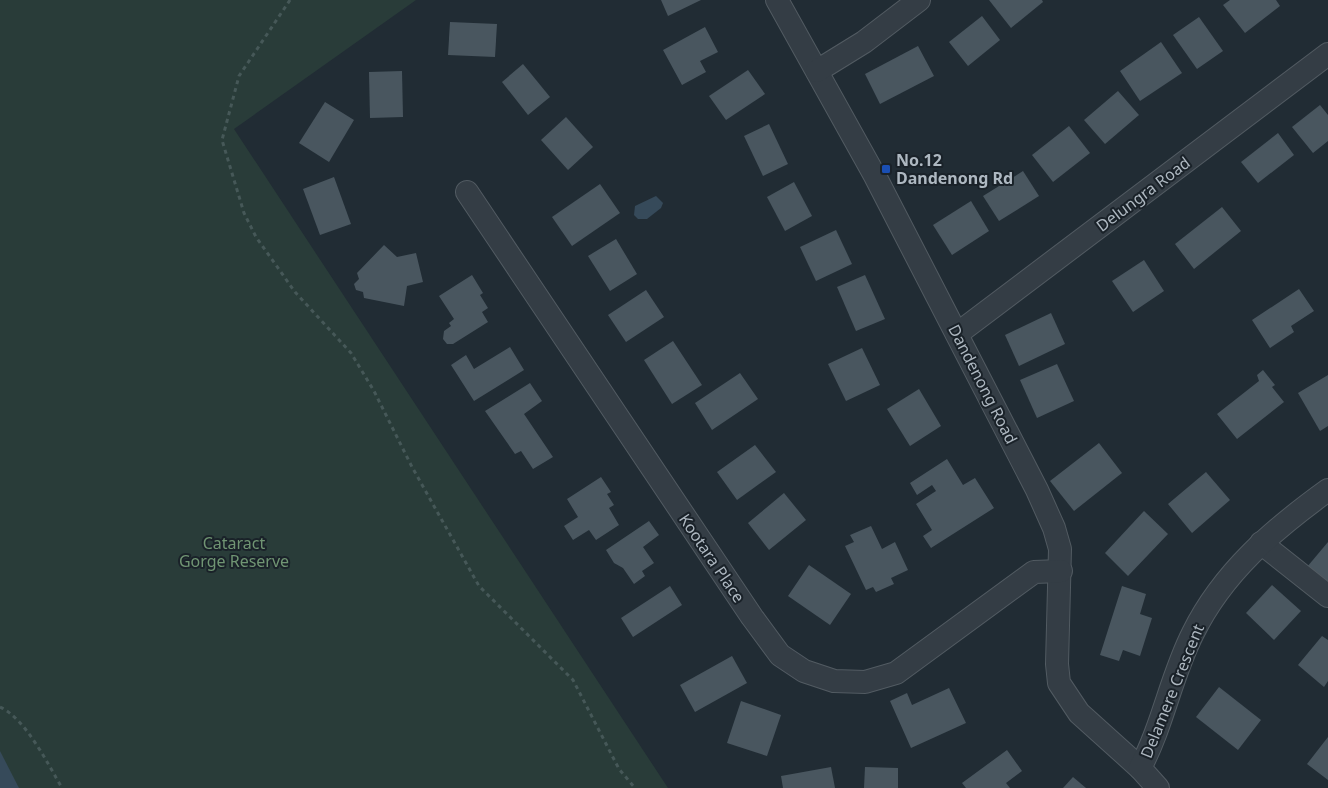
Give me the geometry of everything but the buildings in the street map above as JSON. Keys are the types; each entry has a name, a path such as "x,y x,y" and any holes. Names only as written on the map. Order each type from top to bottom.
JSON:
{"street":[{"name":"Dandenong Road","path":"777,0 875,176 1054,528 1060,549 1061,571 1057,664 1059,682 1079,713 1140,768"},
{"path":"817,71 864,42 919,0"},
{"name":"Delungra Road","path":"957,334 1328,54"},
{"name":"Kootara Place","path":"467,192 752,617 780,655 804,671 834,681 865,682 896,673 1034,572 1061,571"},
{"name":"Delamere Crescent","path":"1158,788 1140,768 1151,747 1192,634 1210,604 1227,581 1260,543 1283,522 1328,490"},
{"path":"1260,543 1328,596"}],"path":[{"path":"290,0 239,76 222,140 244,213 256,237 295,292 351,353 374,391 412,466 479,586 572,680 619,768 635,788"},
{"path":"0,706 7,710 31,738 62,788"}],"green space":[{"name":"Cataract Gorge Reserve","path":"0,0 416,0 234,129 668,788 0,788"}],"water":[{"path":"656,196 663,203 661,208 647,219 638,219 634,215 635,206"},
{"path":"0,751 19,788 0,788"}],"place":[{"name":"No.12 Dandenong Rd","path":"886,169"}]}
